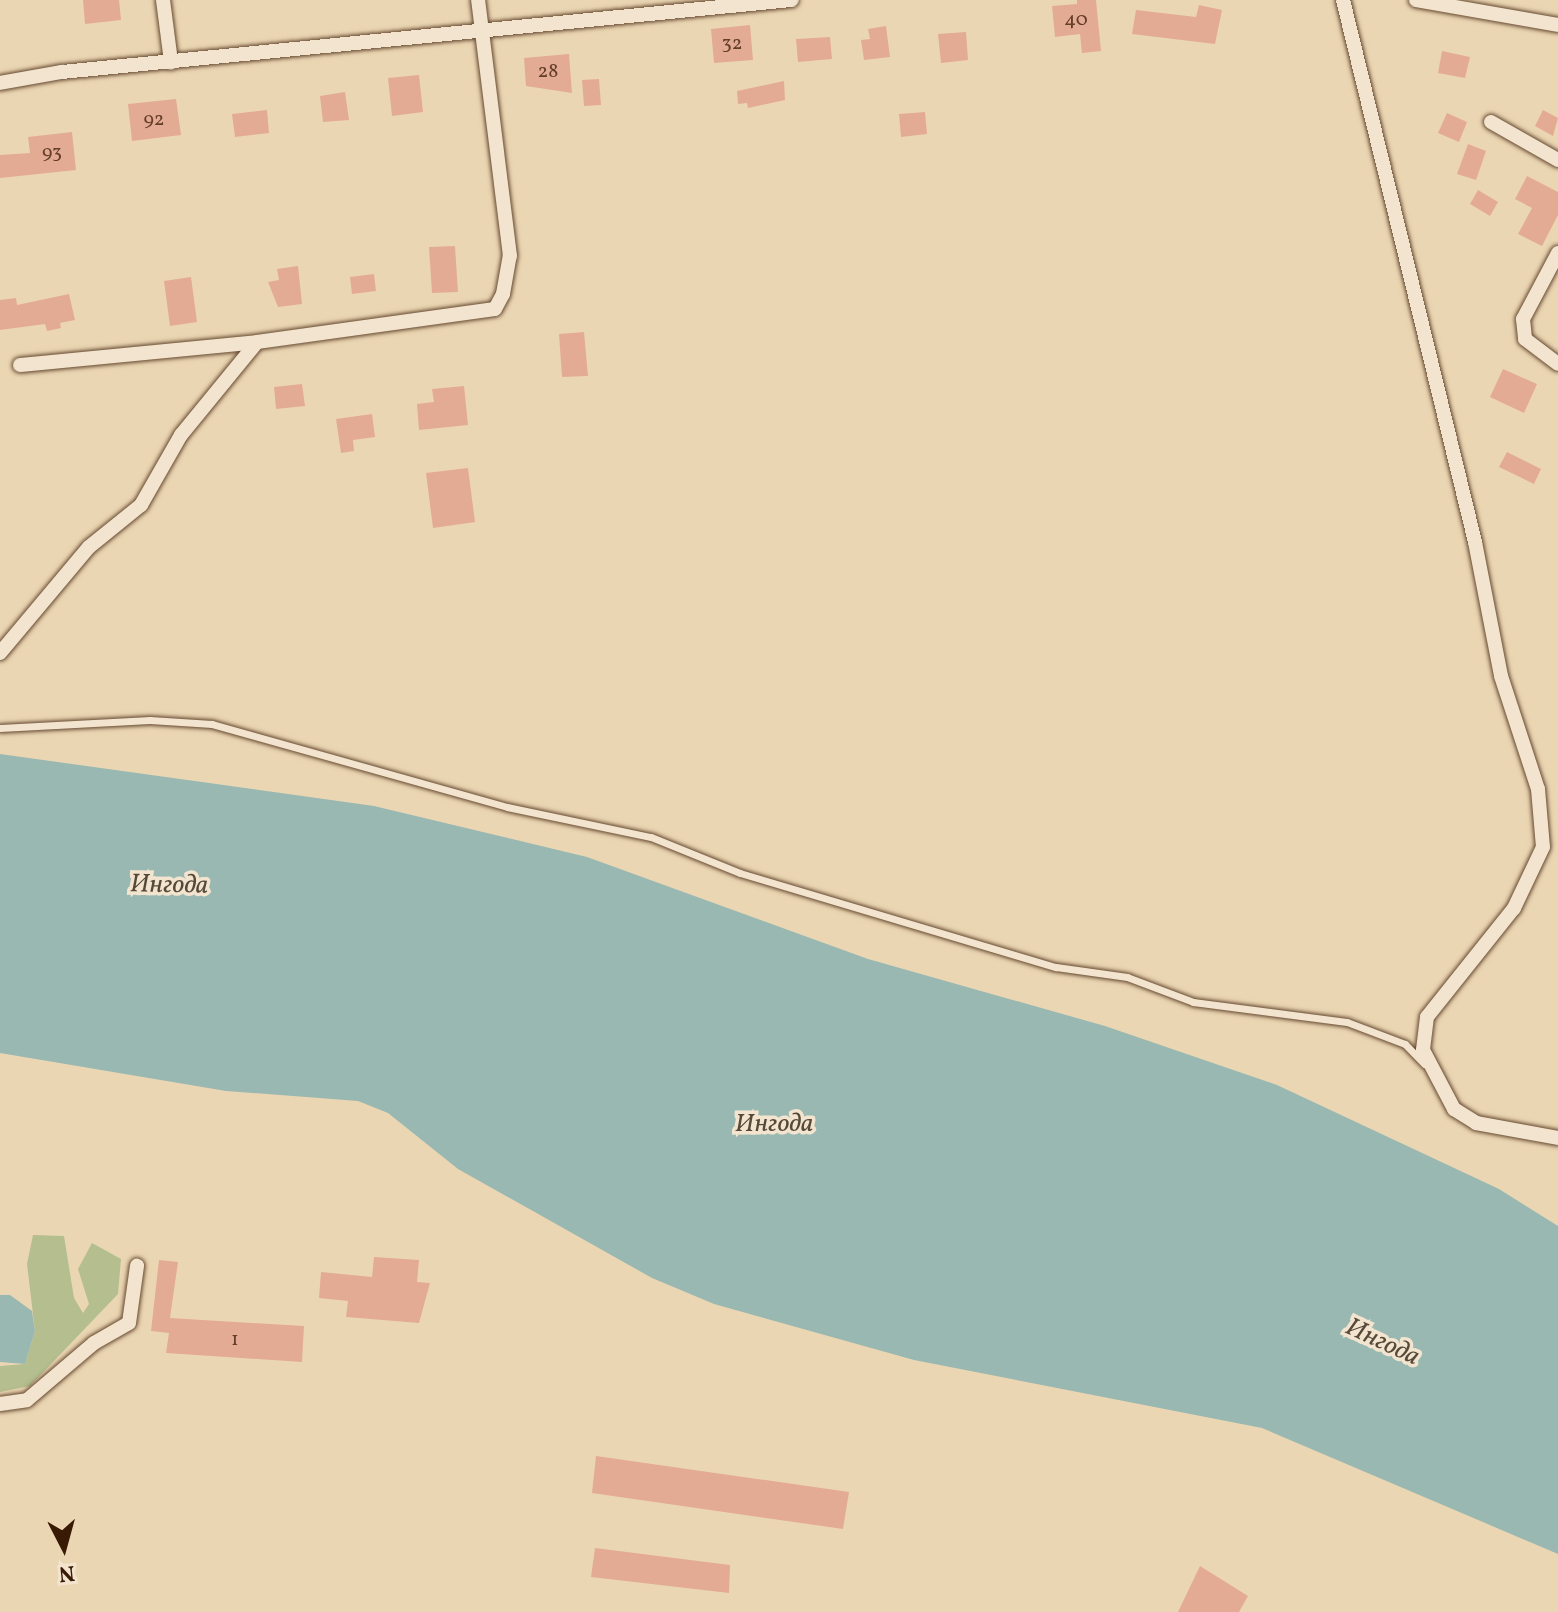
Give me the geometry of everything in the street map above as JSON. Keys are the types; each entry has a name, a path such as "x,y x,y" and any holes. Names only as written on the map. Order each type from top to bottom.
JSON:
{"street":[{"path":"163,0 171,62"},
{"path":"20,365 257,342 495,309 503,294 510,256 478,0"},
{"path":"0,83 481,30 664,5 791,0"},
{"path":"1343,0 1475,542 1501,676 1538,789 1543,847 1514,908 1427,1017 1423,1050 1454,1109 1476,1123 1558,1138"},
{"path":"1416,0 1558,25"},
{"path":"1491,122 1558,160"},
{"path":"1558,253 1523,319 1525,339 1558,364"},
{"path":"0,653 89,547 141,505 181,435 257,342"},
{"path":"0,1404 27,1400 94,1343 129,1323 137,1266"}],"lane":[{"path":"0,728 150,720 212,724 507,807 651,837 740,873 1056,967 1127,977 1193,1002 1347,1022 1405,1044 1434,1074"}],"green space":[{"path":"33,1235 64,1236 74,1298 83,1313 89,1304 78,1269 92,1243 121,1259 118,1294 30,1386 0,1392 0,1366 25,1364 35,1331 27,1264"}],"water":[{"name":"Ингода","path":"0,754 374,806 587,857 868,959 1105,1026 1277,1085 1499,1189 1558,1226 1558,1554 1262,1428 914,1360 714,1304 652,1278 458,1169 388,1113 358,1101 226,1091 0,1053"},
{"path":"0,1295 10,1295 32,1311 35,1331 25,1364 0,1362"}],"building":[{"path":"83,0 119,0 121,20 85,24"},
{"path":"1077,0 1096,0 1101,51 1082,53 1080,34 1055,37 1052,6 1077,4"},
{"path":"1199,5 1222,10 1215,44 1132,34 1136,10 1196,17"},
{"path":"750,25 753,60 714,63 711,29"},
{"path":"886,26 890,57 864,60 861,40 870,39 868,29"},
{"path":"966,32 968,60 941,63 938,34"},
{"path":"830,37 832,59 798,62 796,39"},
{"path":"1442,51 1470,57 1465,78 1438,73"},
{"path":"569,54 572,93 526,86 524,58"},
{"path":"419,75 423,112 392,116 388,78"},
{"path":"599,79 601,105 584,106 582,80"},
{"path":"784,81 785,100 748,108 747,103 738,104 737,91"},
{"path":"345,92 349,120 323,122 320,96"},
{"path":"176,99 181,135 132,141 128,104"},
{"path":"267,110 269,133 235,137 232,114"},
{"path":"1543,110 1558,118 1553,136 1535,126"},
{"path":"925,112 927,134 901,137 899,114"},
{"path":"1447,113 1467,122 1459,142 1438,133"},
{"path":"72,132 76,170 0,178 0,155 30,153 28,137"},
{"path":"1468,144 1486,151 1476,180 1457,174"},
{"path":"1527,176 1558,192 1558,215 1542,246 1518,234 1532,208 1515,199"},
{"path":"1478,190 1498,202 1490,216 1470,204"},
{"path":"455,246 458,292 432,293 429,247"},
{"path":"298,266 302,304 278,307 268,282 279,280 277,269"},
{"path":"374,274 376,291 352,294 350,277"},
{"path":"191,277 197,322 170,326 164,281"},
{"path":"69,294 75,320 60,323 61,328 47,331 45,324 0,330 0,300 16,298 17,305"},
{"path":"584,332 588,376 562,377 559,334"},
{"path":"1503,369 1537,384 1524,413 1490,397"},
{"path":"302,384 305,406 276,409 274,387"},
{"path":"464,386 468,425 419,430 417,404 434,402 432,389"},
{"path":"372,414 375,437 353,440 354,451 341,453 336,419"},
{"path":"1507,452 1541,469 1534,484 1499,467"},
{"path":"468,468 475,522 433,528 426,473"},
{"path":"374,1257 419,1260 417,1282 430,1283 419,1323 346,1317 348,1301 319,1298 321,1272 372,1277"},
{"path":"159,1260 178,1262 170,1318 304,1326 302,1362 166,1353 169,1333 151,1331"},
{"path":"596,1456 849,1492 843,1529 592,1493"},
{"path":"595,1548 730,1565 729,1593 591,1577"},
{"path":"1200,1566 1248,1596 1239,1612 1178,1612"}]}
